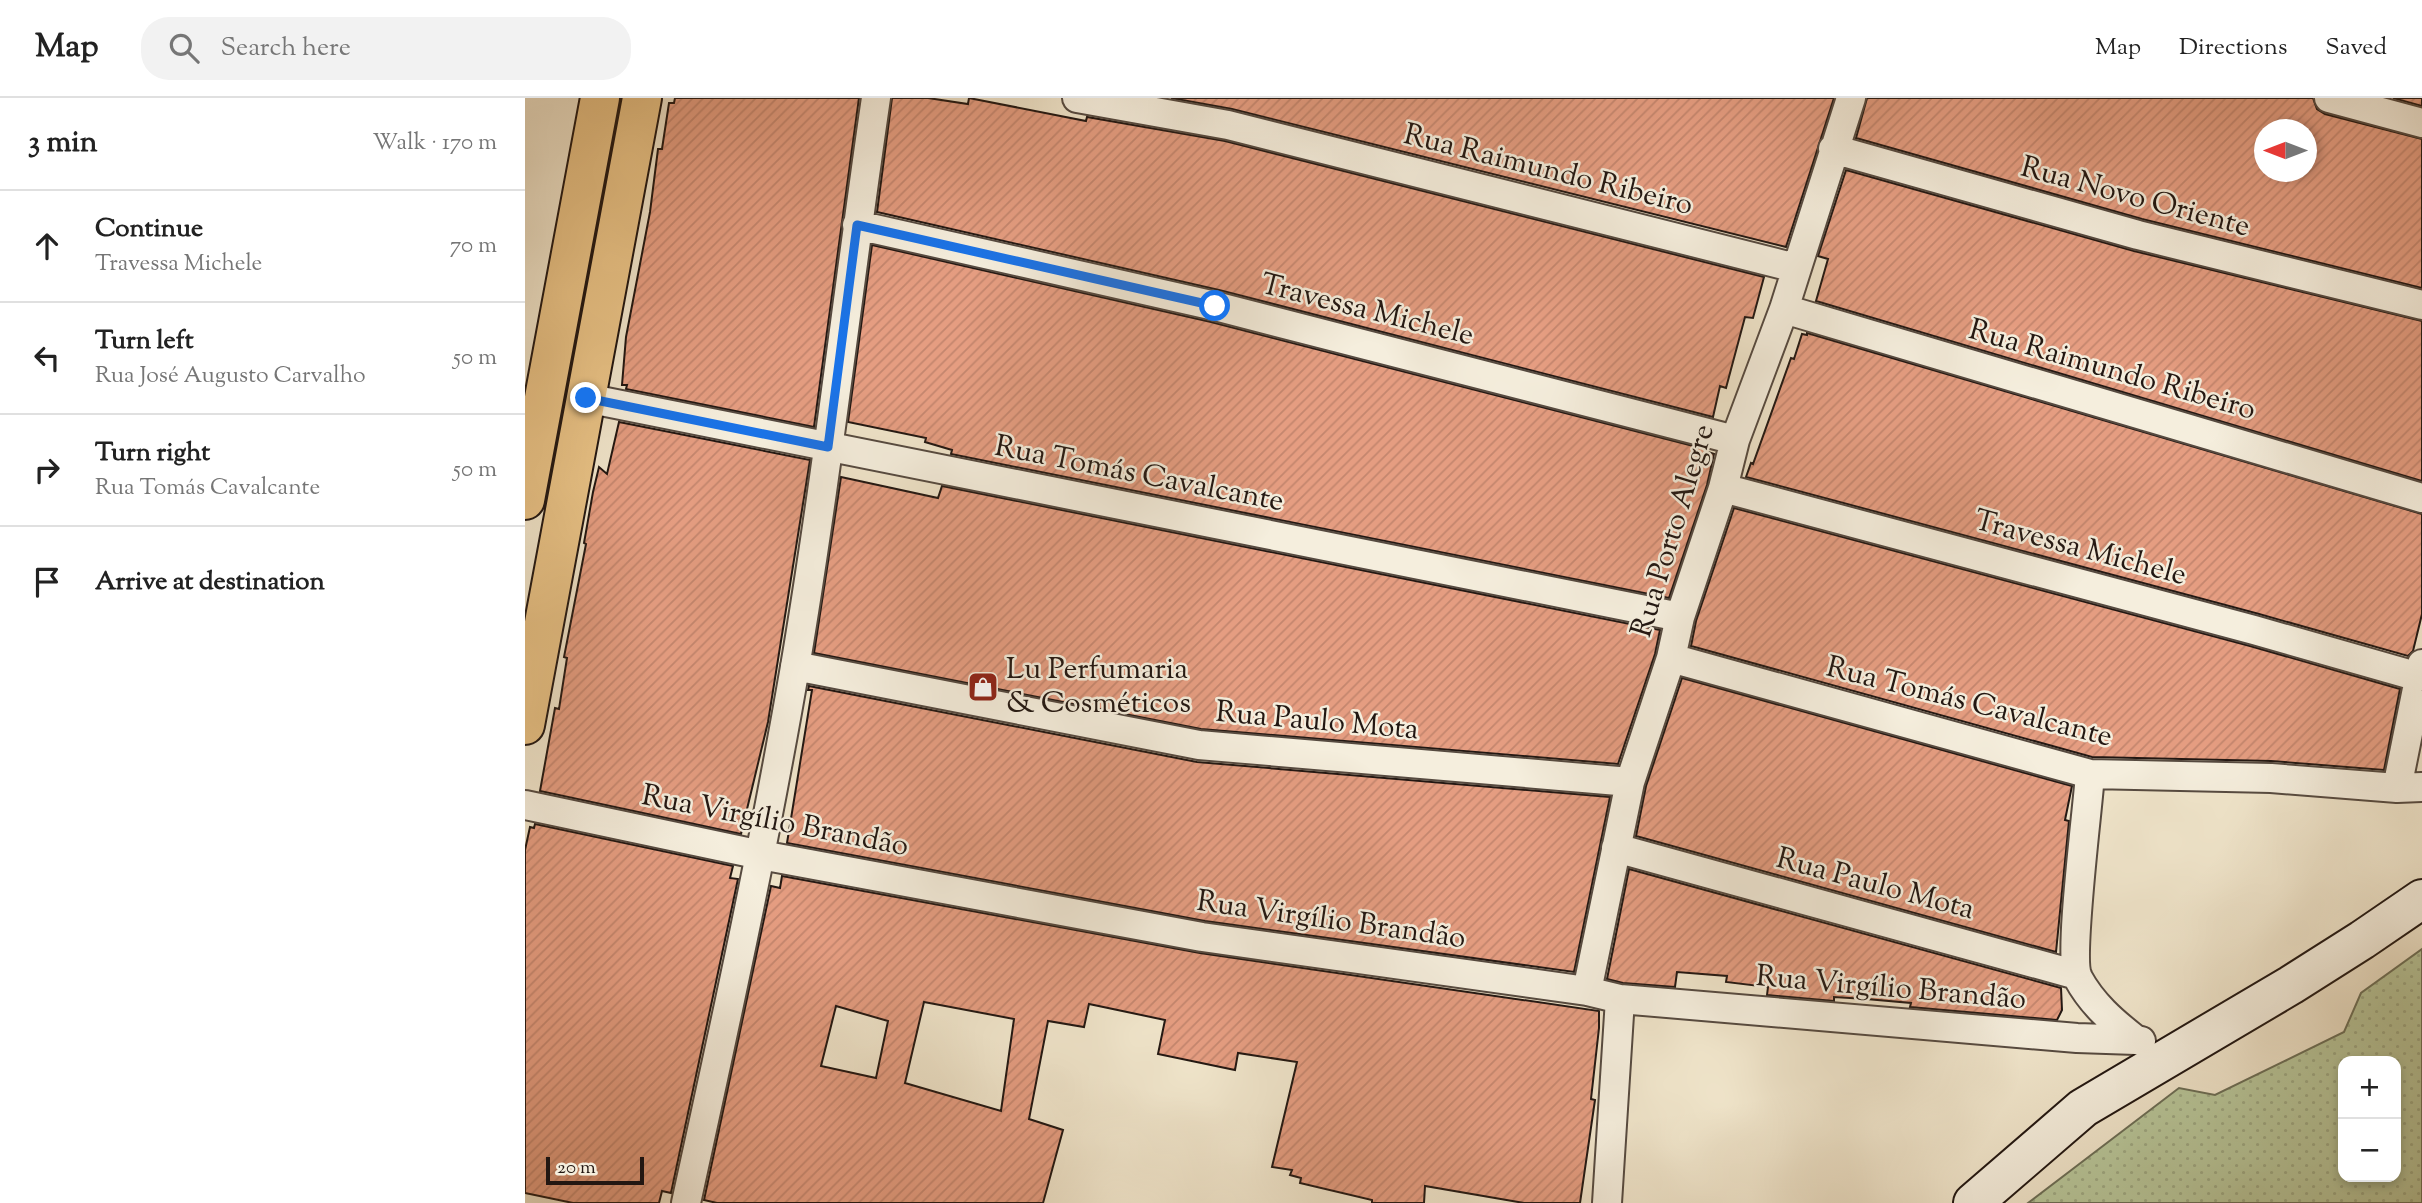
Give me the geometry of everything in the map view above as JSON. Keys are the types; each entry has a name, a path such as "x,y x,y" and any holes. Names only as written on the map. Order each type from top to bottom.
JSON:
{"main road":[{"path":"525,500 534,400 600,98"},
{"path":"525,725 642,98"},
{"path":"1973,1203 2083,1108 2351,948 2422,899"}],"street":[{"path":"687,1203 761,856 795,666 876,98"},
{"name":"Rua Raimundo Ribeiro","path":"1077,98 1228,125 1796,268"},
{"name":"Rua Porto Alegre","path":"1587,991 1630,782 1671,658 1679,617 1723,488 1735,440 1784,309 1851,98"},
{"path":"2329,98 2422,123"},
{"name":"Rua Novo Oriente","path":"1833,149 2138,235 2422,305"},
{"name":"Travessa Michele","path":"857,225 1215,306 1735,440"},
{"name":"Rua Raimundo Ribeiro","path":"1784,309 2422,498"},
{"name":"Rua Tomás Cavalcante","path":"586,398 1679,617"},
{"name":"Travessa Michele","path":"1723,488 2241,626 2421,670"},
{"name":"Rua Tomás Cavalcante","path":"1671,658 2090,775 2271,778 2410,788"},
{"name":"Rua Paulo Mota","path":"795,666 1199,746 1630,782"},
{"path":"2410,788 2421,670"},
{"path":"2090,775 2076,937 2077,975 2102,1013 2136,1040"},
{"name":"Rua Virgílio Brandão","path":"525,805 761,856 1202,936 1587,991 1620,999 2077,1038 2136,1040 2187,1047"},
{"name":"Rua Paulo Mota","path":"1616,848 2077,975"},
{"path":"1607,1203 1620,999"}],"green space":[{"path":"2422,949 2422,1203 2028,1203 2179,1088 2215,1095 2344,1032 2361,993"}],"building":[{"path":"675,98 859,98 814,427 626,389 627,385 622,385 626,337 650,212 658,149 662,149 669,103 674,103"},
{"path":"892,98 928,98 968,104 969,98 1086,121 1087,117 1225,141 1764,277 1753,318 1745,317 1726,388 1720,386 1713,417 1219,290 877,212"},
{"path":"1171,98 1834,98 1786,247 1232,109"},
{"path":"1867,98 2313,98 2317,109 2325,114 2422,139 2422,288 2142,219 1856,138"},
{"path":"2393,98 2422,98 2422,106"},
{"path":"1846,170 2134,251 2422,321 2422,481 1816,301 1828,259 1818,256"},
{"path":"872,245 1211,322 1705,449 1714,454 1707,485 1669,598 951,454 952,450 925,442 926,438 848,422"},
{"path":"1807,333 2422,514 2422,614 2413,651 2408,656 1746,477 1791,358 1794,359 1802,334"},
{"path":"619,422 810,460 768,722 741,834 540,791 555,708 559,709 567,658 564,657 586,544 584,543 593,492 599,467 607,474"},
{"path":"841,477 938,498 942,486 1660,630 1655,654 1618,764 1201,729 814,653"},
{"path":"1734,508 2250,646 2400,689 2384,770 2271,761 2092,757 1691,646 1696,621"},
{"path":"1682,678 2072,786 2065,820 2069,821 2056,952 1636,836 1646,786"},
{"path":"809,686 1197,762 1610,797 1574,972 1205,921 787,843 812,690 808,690"},
{"path":"535,824 733,866 730,878 738,879 671,1193 662,1191 659,1203 573,1203 525,1193 525,850 530,827 534,828"},
{"path":"1629,869 2061,988 2062,1010 2057,1020 1910,1007 1911,1003 1866,999 1834,997 1834,1001 1767,995 1768,987 1726,982 1727,976 1677,972 1675,987 1623,983 1607,979"},
{"path":"782,876 1200,953 1599,1011 1591,1099 1595,1100 1580,1203 1524,1203 1425,1186 1424,1203 1372,1203 1372,1200 1300,1183 1301,1178 1290,1175 1292,1170 1272,1167 1297,1062 1238,1053 1235,1070 1158,1054 1165,1020 1089,1004 1084,1027 1048,1021 1029,1119 1063,1130 1043,1203 717,1203 704,1200 771,886 780,888","holes":["924,1002 1014,1019 1001,1111 905,1083","836,1006 888,1021 876,1078 821,1066"]}],"place":[{"name":"Lu Perfumaria & Cosméticos","path":"983,687"}],"route":[{"path":"586,398 828,447 857,225 1215,306"}]}
